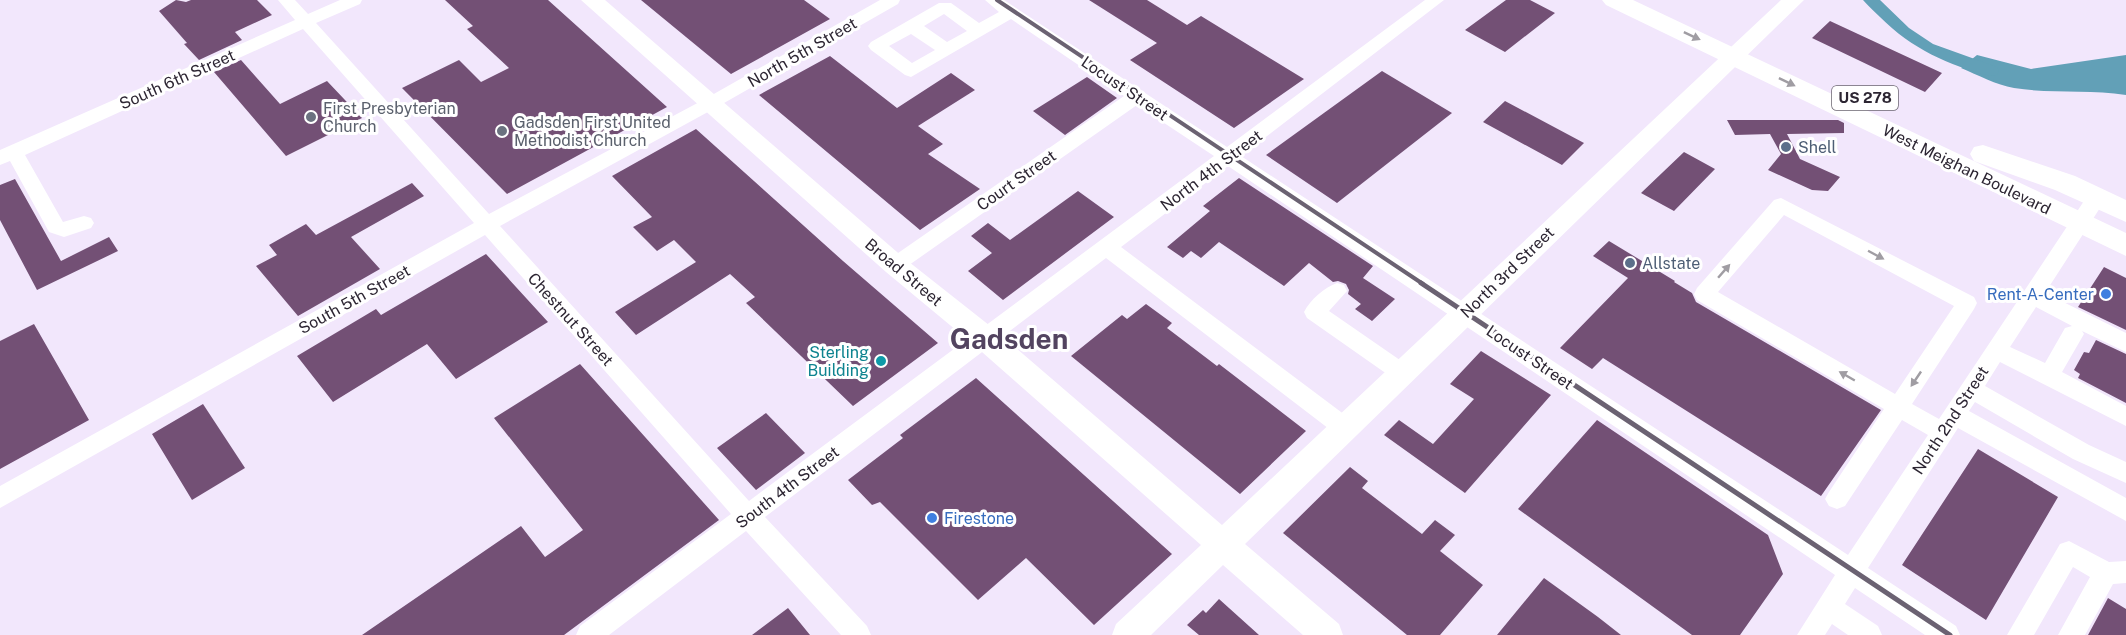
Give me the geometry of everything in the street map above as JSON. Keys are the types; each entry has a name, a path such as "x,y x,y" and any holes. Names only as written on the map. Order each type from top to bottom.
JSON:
{"highway":[{"name":"West Meighan Boulevard","path":"1614,0 1741,50 1983,154 2086,215 2126,245"},
{"name":"West Meighan Boulevard","path":"1656,0 1741,50 2086,215 2126,222"},
{"path":"1983,154 2065,183 2126,212"},
{"path":"2086,215 2126,250"}],"main road":[{"name":"Broad Street","path":"592,0 894,265 984,337 1327,635"},
{"name":"North 3rd Street","path":"1140,631 1221,544 1793,0"}],"street":[{"name":"Chestnut Street","path":"286,0 748,516 858,635"},
{"name":"South 6th Street","path":"7,155 354,0"},
{"name":"North 5th Street","path":"711,103 892,0"},
{"name":"Locust Street","path":"993,0 1947,635"},
{"name":"North 4th Street","path":"984,337 1436,0"},
{"path":"979,31 945,7 877,46 911,71 947,50 979,31 1011,12"},
{"path":"912,26 947,50"},
{"name":"Court Street","path":"894,265 1137,96"},
{"name":"South 5th Street","path":"0,498 486,225 711,103"},
{"path":"7,155 56,226 64,230 84,223"},
{"path":"1837,499 1898,406 1967,303 1781,205 1704,294 1898,406 1948,423 2126,510"},
{"name":"North 2nd Street","path":"1810,635 1970,388 2086,215"},
{"path":"1106,247 1345,428"},
{"path":"1337,291 1314,312 1402,374"},
{"path":"2032,296 2126,343"},
{"path":"2049,375 2073,334"},
{"name":"South 4th Street","path":"589,635 984,337"},
{"path":"1995,350 2049,375 2126,417"},
{"path":"1970,388 2081,452 2126,473"},
{"path":"2020,635 2069,552 2116,572 2071,635"},
{"path":"1828,607 1869,635"}],"water":[{"path":"1977,55 2031,69 2126,55 2126,95 2007,87 1961,68"}],"building":[{"path":"176,0 186,2 191,0 257,0 272,15 235,32 242,40 199,60 159,11"},
{"path":"445,0 548,0 667,107 507,194 402,88 459,60 481,82 509,68 467,29 473,26"},
{"path":"641,0 804,0 830,19 731,74"},
{"path":"1089,0 1147,0 1187,25 1201,16 1304,79 1234,128 1130,60 1157,43"},
{"path":"1506,0 1530,0 1555,13 1505,52 1465,30"},
{"path":"1830,21 1942,73 1925,92 1812,38"},
{"path":"830,56 897,108 951,73 975,90 918,126 943,144 928,154 980,189 920,230 759,95"},
{"path":"241,60 280,104 327,81 362,118 286,156 214,72"},
{"path":"1382,71 1452,113 1337,203 1266,155"},
{"path":"1087,77 1117,98 1065,135 1033,111"},
{"path":"1505,101 1584,143 1562,165 1483,122"},
{"path":"1727,120 1838,120 1844,123 1844,133 1787,134 1800,159 1840,177 1828,191 1812,190 1768,170 1781,154 1770,134 1735,135"},
{"path":"696,129 938,343 853,406 746,303 755,297 730,274 636,335 615,312 696,262 674,240 657,251 633,227 652,217 612,176"},
{"path":"1684,152 1715,169 1674,211 1641,193"},
{"path":"1239,178 1373,266 1363,278 1395,299 1372,321 1355,309 1361,304 1348,294 1346,284 1333,282 1309,263 1284,286 1219,242 1201,258 1191,251 1183,258 1167,247 1210,211 1203,206"},
{"path":"15,179 61,261 109,237 118,251 37,290 0,220 0,185"},
{"path":"412,183 424,196 351,237 380,269 298,316 256,266 277,255 269,245 306,224 316,235"},
{"path":"1078,191 1114,217 1003,300 968,271 992,253 971,236 988,223 1010,240"},
{"path":"1609,241 1675,281 1692,293 1696,302 1881,410 1821,496 1603,358 1592,369 1560,348 1628,278 1593,256"},
{"path":"486,254 548,322 456,379 427,344 333,402 297,356 376,309 381,315"},
{"name":"Rent-A-Center","path":"2104,267 2126,278 2126,330 2078,307"},
{"path":"1146,304 1172,323 1167,328 1217,366 1219,364 1306,431 1240,494 1071,356 1122,315 1127,319"},
{"path":"34,324 89,420 0,469 0,341"},
{"path":"2096,340 2126,354 2126,403 2078,378 2080,374 2074,370 2084,352 2089,353"},
{"path":"1481,351 1551,395 1465,493 1384,435 1399,420 1433,444 1474,399 1450,384"},
{"path":"580,364 719,520 564,635 362,635 521,526 545,557 583,530 494,418"},
{"path":"976,378 1172,554 1094,625 1026,558 978,600 880,502 872,505 848,480 903,438 900,435"},
{"path":"203,404 245,468 192,500 152,434"},
{"path":"766,413 805,453 756,490 717,448"},
{"path":"1597,420 1768,535 1783,574 1740,635 1692,635 1518,509"},
{"path":"1978,449 2058,497 1986,620 1902,565"},
{"path":"1350,467 1368,481 1362,488 1422,534 1435,520 1455,535 1440,551 1483,585 1440,635 1407,635 1283,533"},
{"path":"1544,578 1598,617 1621,635 1497,635"},
{"path":"2108,598 2126,609 2126,635 2088,635"},
{"path":"1219,599 1259,635 1199,635 1187,625 1203,610 1206,613"},
{"path":"788,608 810,635 752,635"}],"waterway":[{"path":"1871,0 1918,42 1948,57 1991,71"}],"railway":[{"path":"997,0 1423,284"},
{"path":"1421,283 1950,635"}],"place":[{"name":"First Presbyterian Church","path":"311,117"},
{"name":"Gadsden First United Methodist Church","path":"502,131"},
{"name":"Shell","path":"1786,147"},
{"name":"Allstate","path":"1630,263"},
{"name":"Rent-A-Center","path":"2106,294"},
{"name":"Sterling Building","path":"881,361"},
{"name":"Firestone","path":"932,518"}],"district":[{"name":"Gadsden","path":"1009,339"}]}
